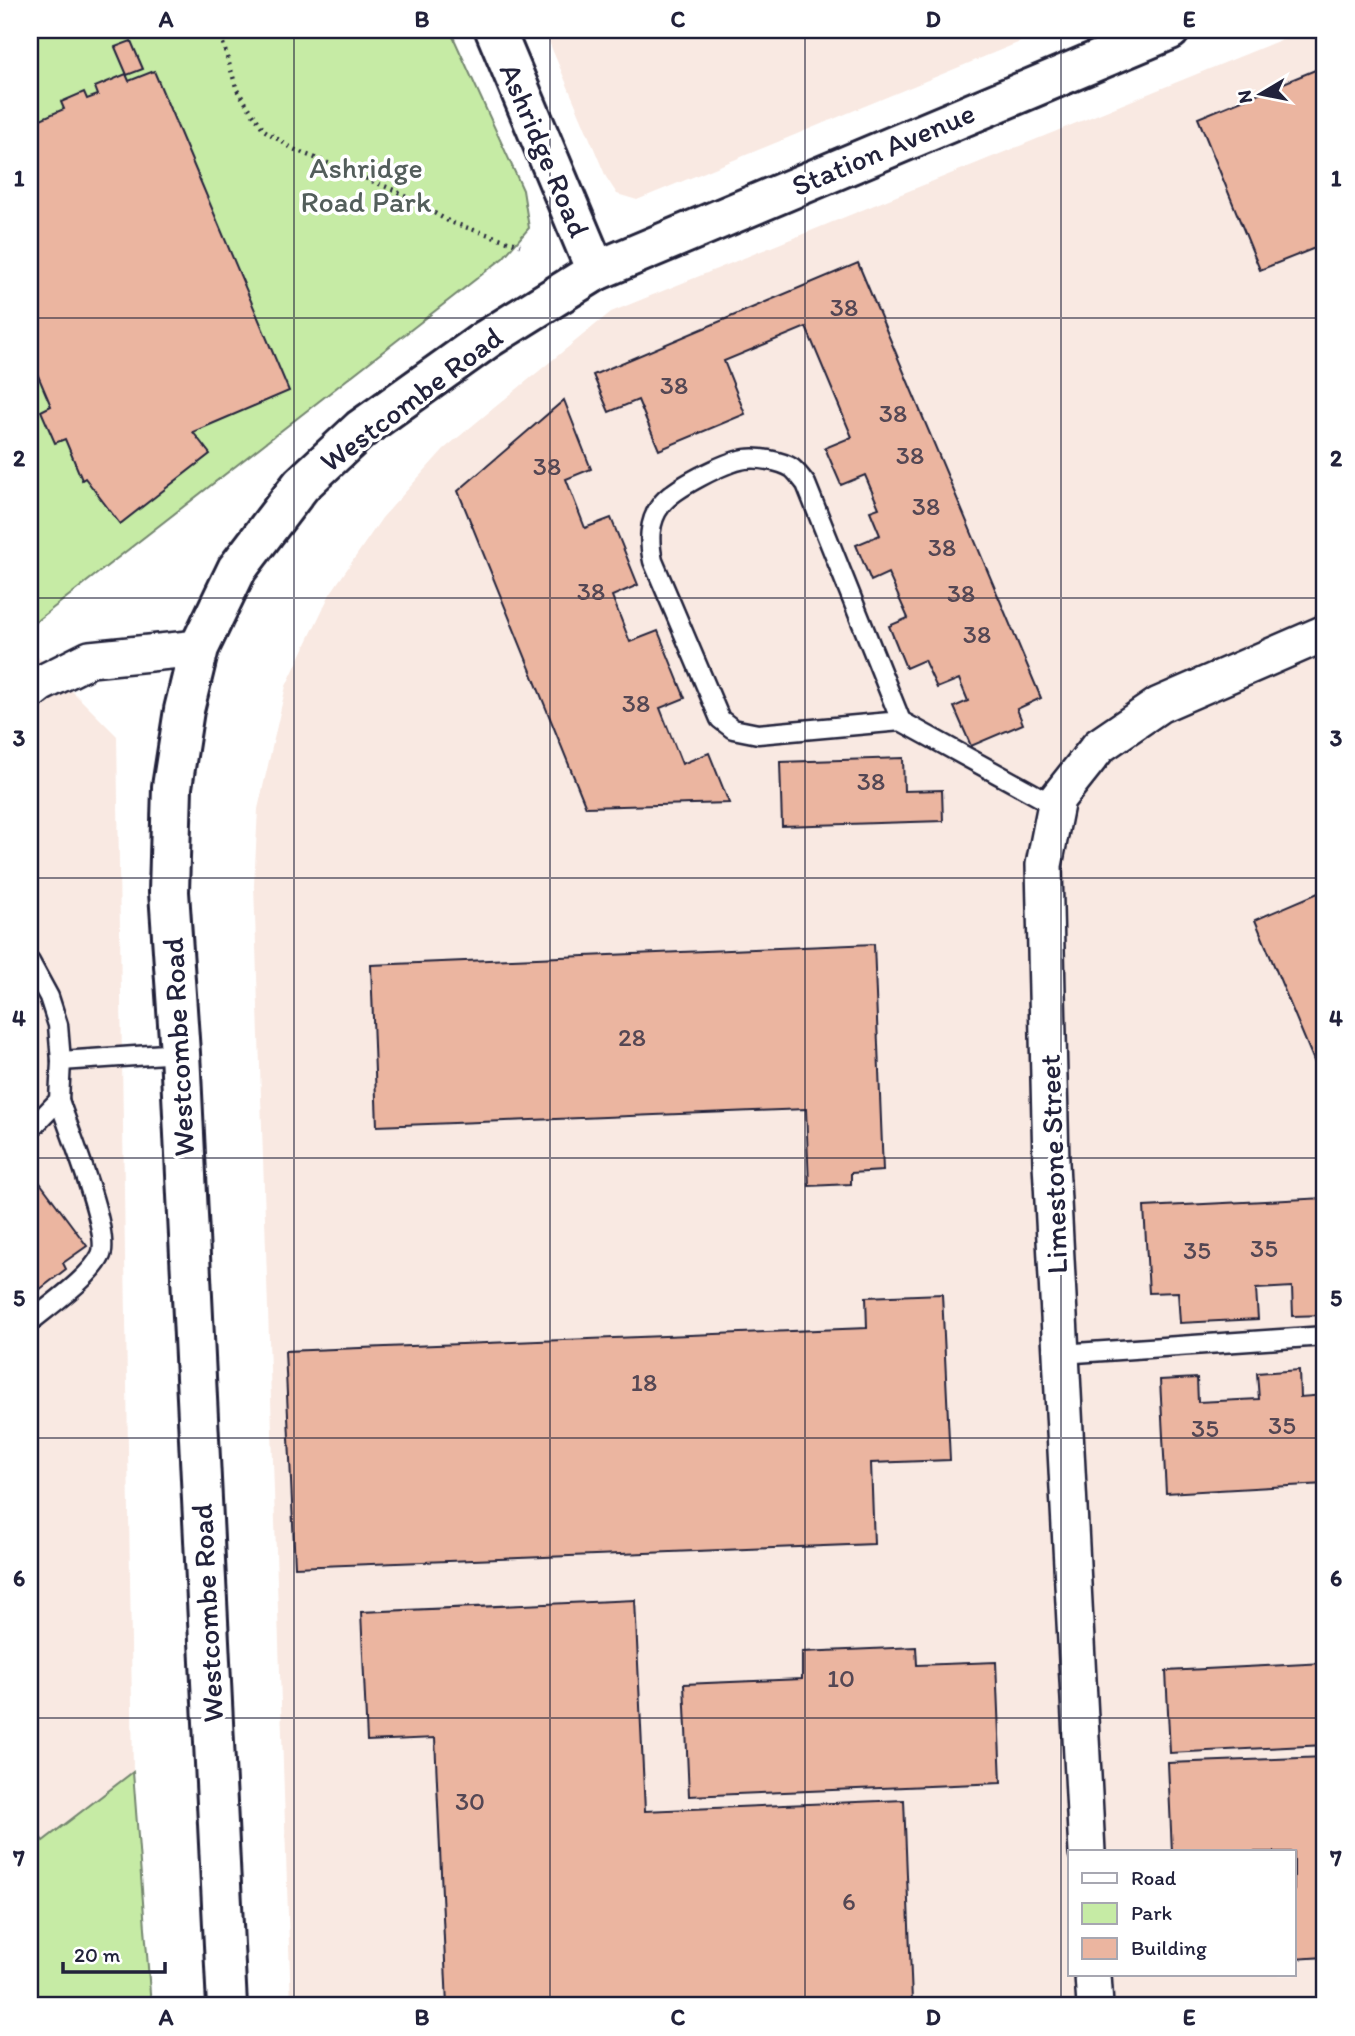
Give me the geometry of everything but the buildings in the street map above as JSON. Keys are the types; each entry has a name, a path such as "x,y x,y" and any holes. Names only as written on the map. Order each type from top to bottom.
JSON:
{"street":[{"name":"Ashridge Road","path":"495,30 596,271"},
{"name":"Station Avenue","path":"596,271 1170,30"},
{"name":"Westcombe Road","path":"227,2006 180,1053 169,892 172,788 184,710 199,648 237,569 301,485 361,429 486,339 596,271"},
{"name":"Limestone Street","path":"1087,1850 1051,1163 1044,865 1058,799 1099,746 1159,705 1325,633"},
{"path":"30,692 40,684 90,659 199,648"},
{"path":"1093,1976 1095,2006"}],"lane":[{"path":"901,721 806,484 792,468 766,460 744,459 694,479 675,491 660,506 651,524 649,543 653,561 720,719 733,729 758,734 901,721 1056,806"},
{"path":"30,1322 93,1268 102,1253 103,1237 58,1100 61,1061 58,1026 49,997 31,966"},
{"path":"61,1061 180,1053"},
{"path":"30,1130 58,1100"},
{"path":"1061,1354 1325,1336"}],"path":[{"path":"219,30 237,90 264,130 293,149 394,190 450,222 520,245"}],"shaded area":[{"path":"544,30 1049,30 637,200 617,194 606,177"},
{"path":"1305,30 1325,30 1325,2006 291,2006 254,885 258,809 286,686 330,594 382,518 444,449 611,312"},
{"path":"30,649 117,736 133,1772 42,1841 30,1825"}],"green space":[{"name":"Ashridge Road Park","path":"30,30 450,30 523,190 529,228 503,258 30,626"},
{"path":"133,1772 151,2006 30,2006 30,1825 43,1841"}]}
